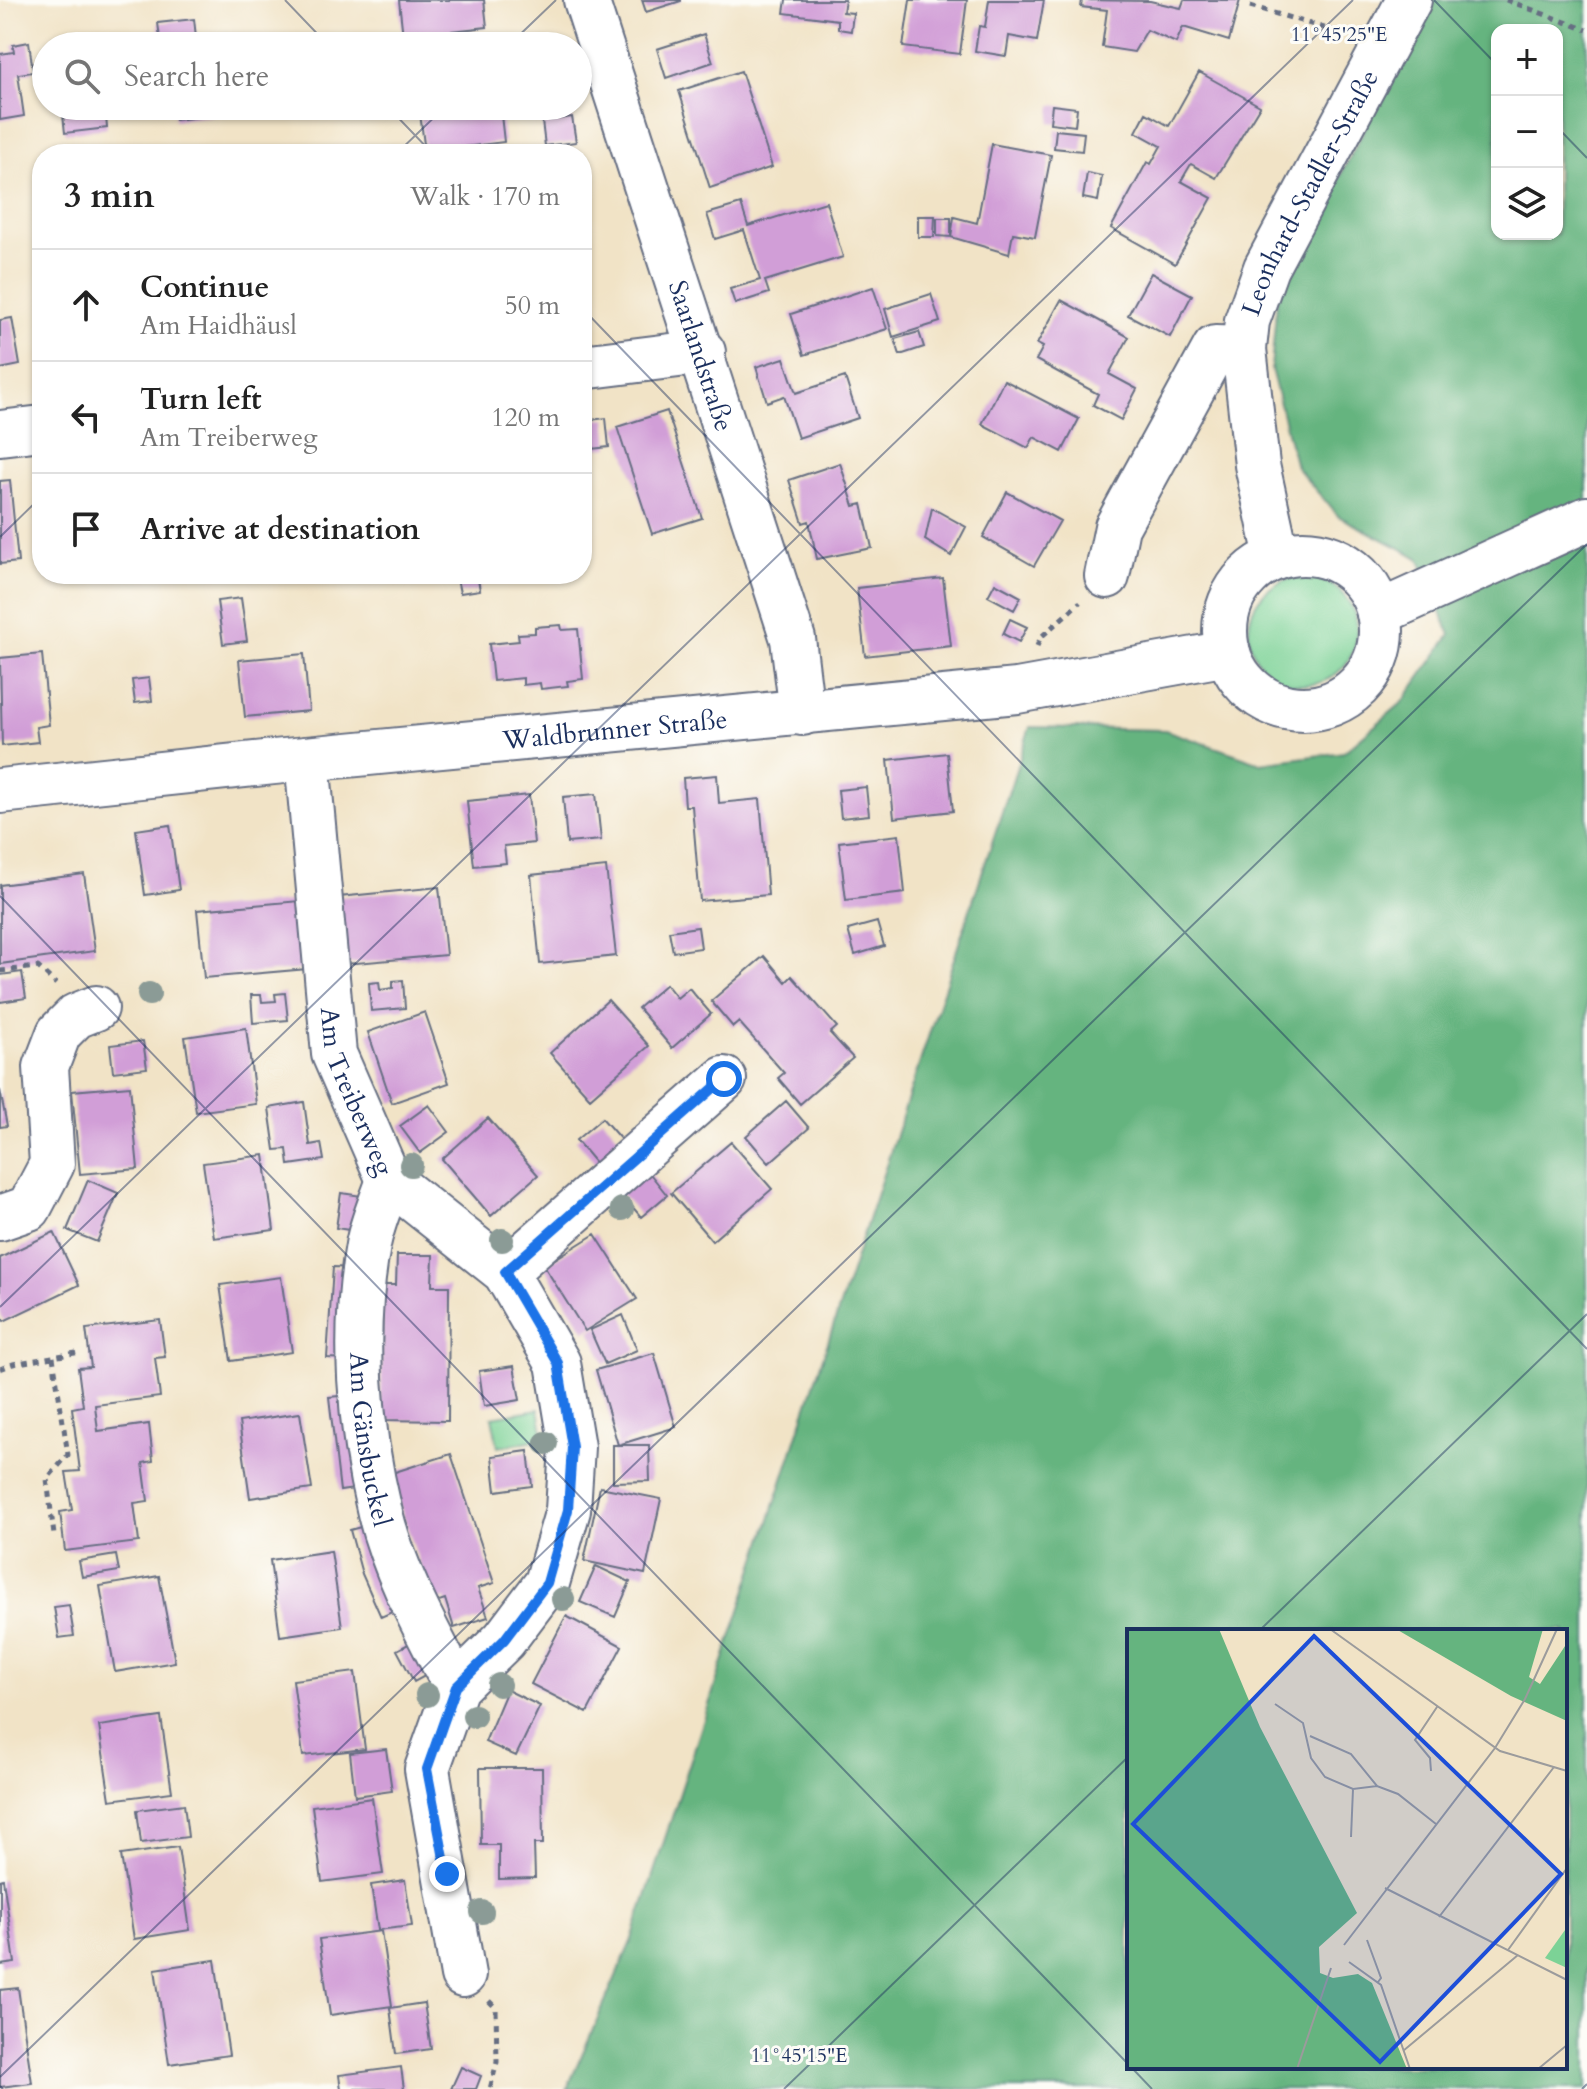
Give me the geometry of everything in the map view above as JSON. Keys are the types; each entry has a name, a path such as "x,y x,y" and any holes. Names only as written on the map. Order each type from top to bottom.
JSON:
{"street":[{"name":"Saarlandstraße","path":"586,0 703,352 793,639 802,713"},
{"name":"Leonhard-Stadler-Straße","path":"1277,557 1257,465 1244,349 1247,321 1266,268 1409,0"},
{"name":"Leonhard-Stadler-Straße","path":"1107,576 1117,527 1215,348 1244,349"},
{"path":"592,366 703,352"},
{"path":"0,433 32,429"},
{"path":"1379,613 1587,519"},
{"path":"1309,553 1341,562 1371,593 1379,613 1381,635 1377,656 1367,675 1352,692 1334,703 1312,709 1291,708 1270,702 1251,690 1237,673 1224,634 1233,595 1259,566 1277,557 1309,553"},
{"name":"Waldbrunner Straße","path":"0,791 1017,691 1228,653"},
{"name":"Am Treiberweg","path":"307,759 334,1054 389,1180 505,1272 558,1363 572,1447 568,1510 547,1583 504,1640 456,1687 427,1769 463,1975"},
{"path":"0,1218 29,1208 52,1164 46,1067 59,1033 76,1016 96,1008"},
{"path":"505,1272 724,1079"},
{"name":"Am Gänsbuckel","path":"389,1180 368,1243 359,1330 364,1428 380,1515 416,1610 456,1687"}],"path":[{"path":"1506,0 1587,30"},
{"path":"1250,6 1363,39"},
{"path":"1035,651 1041,637 1107,576"},
{"path":"0,971 38,967 57,984"},
{"path":"0,1369 81,1352"},
{"path":"53,1357 68,1455 47,1479 54,1535"},
{"path":"463,1975 496,2008 497,2062 490,2089"}],"green space":[{"path":"1431,0 1587,0 1587,2089 567,2089 631,1942 1030,727 1165,730 1261,763 1344,752 1403,702 1450,635 1419,558 1338,516 1296,467 1271,369 1277,299"},
{"path":"1303,577 1324,581 1342,592 1353,610 1357,631 1353,652 1342,670 1324,681 1303,685 1282,681 1264,670 1253,652 1249,631 1253,610 1264,592 1282,581"},
{"path":"539,1409 544,1438 498,1447 492,1417"}],"building":[{"path":"399,0 484,0 487,27 452,32 402,32"},
{"path":"642,0 681,0 681,1 646,12"},
{"path":"786,0 845,0 843,12 853,13 851,31 838,29 838,20 784,13"},
{"path":"910,0 967,0 960,54 903,47"},
{"path":"989,0 1044,0 1037,41 1009,36 1006,56 975,51 979,26 985,27"},
{"path":"1082,0 1150,1 1181,8 1184,0 1240,0 1229,41 1183,27 1176,43 1147,30 1134,52 1102,47 1107,10 1081,7"},
{"path":"194,19 195,32 159,32 158,23"},
{"path":"704,34 713,62 666,78 657,49"},
{"path":"29,42 32,72 18,74 24,116 0,120 0,54 14,52 13,45"},
{"path":"741,71 772,167 710,188 679,91"},
{"path":"1199,72 1260,106 1216,178 1191,164 1181,181 1212,198 1175,264 1111,228 1147,162 1151,164 1161,146 1136,132 1146,113 1169,126"},
{"path":"1052,105 1077,108 1075,126 1050,123"},
{"path":"64,120 106,120 107,128 65,133"},
{"path":"421,120 502,120 504,142 424,144"},
{"path":"572,120 576,142 545,144 542,121"},
{"path":"1056,130 1084,133 1082,151 1054,148"},
{"path":"992,144 1051,155 1035,237 1013,233 1009,254 951,237 954,217 977,223"},
{"path":"1087,173 1102,176 1098,201 1083,198"},
{"path":"826,202 843,257 765,281 769,293 735,304 730,289 760,280 744,230 715,239 707,214 741,204 748,226"},
{"path":"918,216 935,216 934,237 918,237"},
{"path":"937,218 951,218 951,237 937,236"},
{"path":"1151,273 1192,295 1170,337 1128,315"},
{"path":"873,287 887,329 804,355 791,314"},
{"path":"931,294 940,322 893,337 885,309"},
{"path":"1061,300 1129,337 1109,374 1137,389 1121,420 1093,405 1098,394 1036,360 1043,347 1037,344"},
{"path":"12,318 20,365 0,369 0,320"},
{"path":"919,332 924,347 900,355 895,339"},
{"path":"784,358 796,393 845,377 858,418 798,438 784,396 767,402 756,367"},
{"path":"1004,380 1079,419 1062,452 1034,437 1028,448 982,424"},
{"path":"667,411 702,518 652,534 617,427"},
{"path":"606,418 609,447 592,449 592,420"},
{"path":"840,463 854,506 862,504 872,548 817,559 809,521 803,523 789,480"},
{"path":"10,480 18,562 0,564 0,481"},
{"path":"1007,492 1060,521 1034,566 983,537"},
{"path":"932,508 966,527 951,556 925,540"},
{"path":"943,578 951,646 865,656 857,588"},
{"path":"995,583 1021,597 1014,610 988,596"},
{"path":"458,584 479,584 480,590 460,593"},
{"path":"241,598 247,641 223,644 217,601"},
{"path":"1010,619 1027,627 1019,642 1003,634"},
{"path":"561,625 562,630 578,629 583,679 567,681 568,686 541,689 540,683 523,685 523,678 493,681 489,644 519,641 518,634 535,633 535,627"},
{"path":"42,654 49,725 36,727 38,742 2,746 0,658"},
{"path":"304,654 309,711 245,717 239,660"},
{"path":"149,678 152,701 135,703 132,680"},
{"path":"947,753 953,811 894,818 888,760"},
{"path":"717,775 719,803 760,799 768,895 700,901 692,806 685,806 683,778"},
{"path":"866,787 869,815 841,818 838,790"},
{"path":"596,794 601,840 567,843 563,797"},
{"path":"529,795 534,843 504,846 506,863 474,866 467,801"},
{"path":"170,825 179,890 145,895 136,830"},
{"path":"899,835 905,893 846,900 839,842"},
{"path":"606,867 616,956 540,964 531,875"},
{"path":"84,874 95,951 0,964 0,885"},
{"path":"439,887 446,955 345,964 339,897"},
{"path":"300,901 307,969 204,978 197,910"},
{"path":"877,922 884,946 855,955 848,930"},
{"path":"698,927 701,948 673,952 669,931"},
{"path":"764,956 786,982 792,976 837,1027 830,1033 853,1058 800,1104 778,1078 784,1073 739,1022 733,1027 711,1001"},
{"path":"22,972 26,998 0,1002 0,975"},
{"path":"403,980 405,1008 371,1011 369,983 379,982 380,990 393,988 393,981"},
{"path":"666,984 677,998 689,988 711,1014 672,1048 638,1008"},
{"path":"285,993 288,1020 253,1023 251,995 261,995 262,1002 276,1001 275,994"},
{"path":"608,1000 649,1046 590,1098 550,1053"},
{"path":"425,1012 449,1083 392,1103 368,1032"},
{"path":"246,1028 256,1104 196,1112 185,1037"},
{"path":"143,1041 147,1068 113,1072 110,1045"},
{"path":"130,1086 138,1169 80,1174 72,1091"},
{"path":"0,1090 7,1126 0,1127"},
{"path":"786,1101 809,1128 769,1163 746,1136"},
{"path":"304,1102 310,1145 321,1143 324,1160 289,1165 287,1149 275,1150 269,1108"},
{"path":"429,1105 449,1132 420,1153 400,1126"},
{"path":"488,1118 538,1175 491,1216 442,1159"},
{"path":"602,1118 623,1142 597,1165 576,1140"},
{"path":"731,1142 772,1189 712,1241 671,1193"},
{"path":"264,1155 274,1230 214,1238 203,1163"},
{"path":"647,1170 667,1195 641,1217 620,1192"},
{"path":"88,1180 118,1193 97,1242 67,1230"},
{"path":"341,1193 362,1196 356,1231 336,1228"},
{"path":"54,1232 79,1285 4,1321 0,1312 0,1258"},
{"path":"595,1234 637,1299 585,1331 544,1266"},
{"path":"397,1255 433,1255 432,1286 449,1286 448,1421 381,1420 383,1285 396,1285"},
{"path":"333,1267 354,1268 348,1359 327,1358"},
{"path":"281,1277 292,1352 231,1361 220,1285"},
{"path":"623,1315 637,1350 605,1364 590,1330"},
{"path":"160,1320 165,1357 155,1358 160,1397 95,1405 98,1431 149,1424 153,1461 143,1463 148,1501 134,1503 139,1542 65,1551 60,1512 72,1510 66,1472 80,1471 72,1408 83,1406 78,1368 91,1367 86,1329"},
{"path":"654,1353 676,1427 618,1445 596,1370"},
{"path":"514,1366 520,1400 484,1406 479,1371"},
{"path":"350,1395 361,1488 340,1491 329,1397"},
{"path":"300,1413 312,1489 250,1498 239,1422"},
{"path":"613,1445 649,1445 650,1481 613,1482"},
{"path":"528,1451 532,1486 496,1491 492,1456"},
{"path":"451,1454 494,1583 478,1588 488,1617 454,1628 445,1599 433,1603 389,1474"},
{"path":"600,1487 661,1499 645,1574 584,1561"},
{"path":"371,1524 401,1608 381,1617 362,1574 350,1530"},
{"path":"331,1551 342,1627 280,1636 270,1560"},
{"path":"116,1555 119,1571 82,1577 79,1561"},
{"path":"596,1566 630,1582 615,1617 580,1602"},
{"path":"159,1576 175,1662 115,1672 100,1586"},
{"path":"69,1605 74,1636 59,1638 54,1607"},
{"path":"566,1616 622,1646 587,1713 531,1684"},
{"path":"418,1639 434,1671 414,1682 397,1650"},
{"path":"355,1672 365,1749 303,1756 293,1680"},
{"path":"507,1690 540,1706 516,1756 485,1742"},
{"path":"161,1717 172,1792 110,1800 99,1726"},
{"path":"386,1749 392,1791 355,1796 350,1753"},
{"path":"480,1768 542,1768 543,1844 534,1844 535,1878 499,1879 499,1845 481,1845"},
{"path":"372,1798 383,1874 322,1882 312,1806"},
{"path":"184,1804 188,1837 141,1843 137,1810"},
{"path":"178,1847 190,1930 134,1939 121,1855"},
{"path":"3,1879 15,1963 0,1965 0,1880"},
{"path":"405,1880 412,1926 378,1930 371,1885"},
{"path":"381,1931 392,2006 330,2015 319,1939"},
{"path":"215,1960 229,2055 169,2064 155,1969"},
{"path":"18,1988 32,2083 0,2087 0,1990"},
{"path":"424,2003 431,2049 396,2054 390,2008"},
{"path":"401,2067 404,2089 341,2089 339,2075"},
{"path":"461,2067 481,2076 476,2089 451,2089"}],"route":[{"path":"447,1874 427,1769 456,1687 504,1640 547,1583 568,1510 572,1447 558,1363 505,1272 724,1079"}]}
